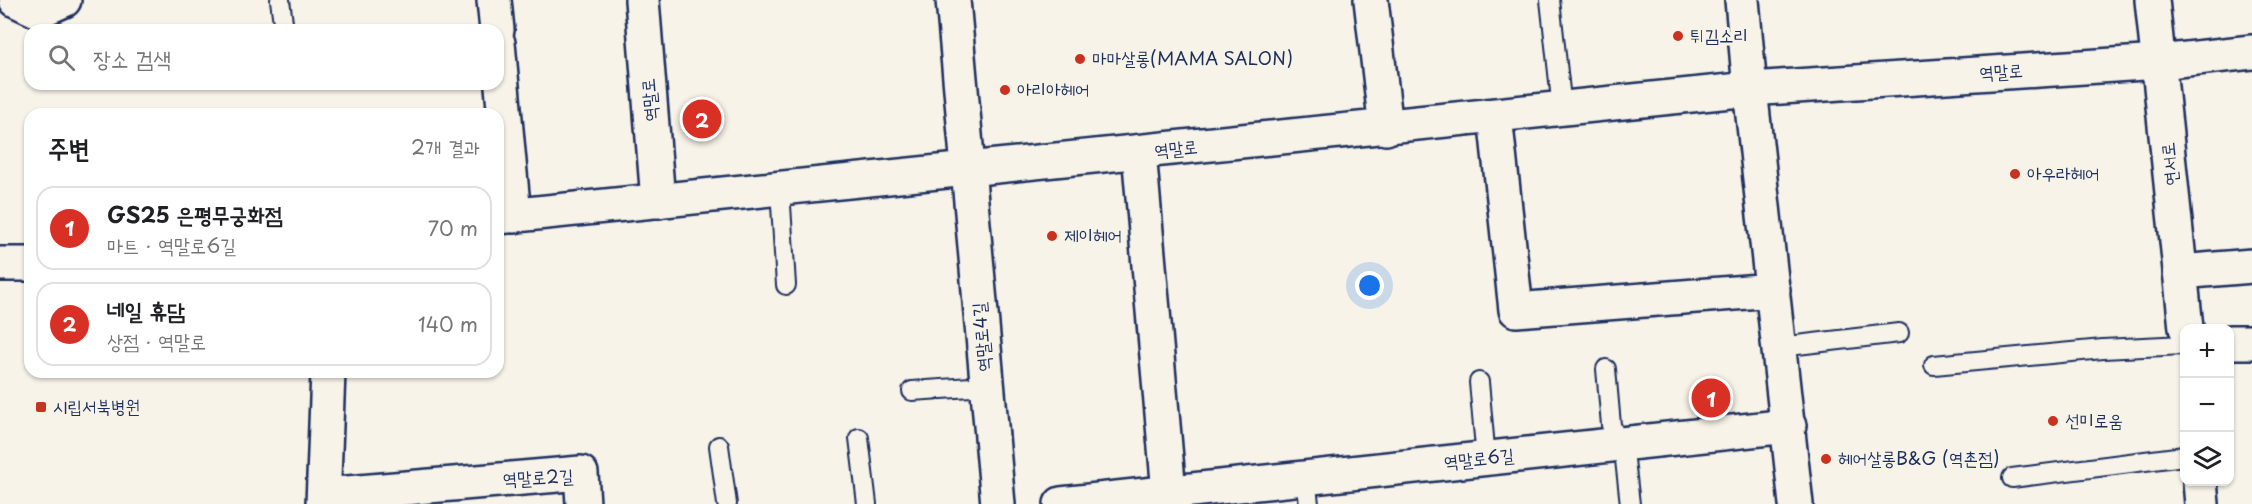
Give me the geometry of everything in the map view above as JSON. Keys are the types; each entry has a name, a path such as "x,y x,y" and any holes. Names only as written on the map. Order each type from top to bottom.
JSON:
{"street":[{"path":"16,0 39,11 64,0"},
{"path":"494,0 496,24"},
{"name":"역말로","path":"642,0 658,201"},
{"path":"953,0 967,171"},
{"path":"1371,0 1386,128"},
{"path":"1742,0 1796,504"},
{"name":"연서로","path":"2152,0 2186,324"},
{"name":"역말로","path":"504,173 506,216 967,171 1750,89 2159,62 2252,52"},
{"name":"역말로","path":"500,90 501,108"},
{"path":"1495,116 1516,310 1773,290"},
{"path":"1139,152 1169,498"},
{"name":"역말로4길","path":"967,171 998,504"},
{"path":"0,264 24,264"},
{"path":"2180,272 2252,266"},
{"path":"2234,342 2252,342"},
{"name":"역말로2길","path":"328,378 324,500 581,473 583,504"},
{"name":"역말로6길","path":"1061,504 1308,491 1485,459 1789,426"},
{"path":"2200,486 2202,504"}],"lane":[{"path":"280,0 283,24"},
{"path":"1550,0 1562,109"},
{"path":"780,189 786,285"},
{"path":"1780,347 1899,333"},
{"path":"1934,365 2103,349 2180,345"},
{"path":"1606,369 1611,425 1621,444 1625,460 1630,504"},
{"path":"1479,382 1485,459"},
{"path":"912,392 986,386"},
{"path":"859,438 867,504"},
{"path":"719,446 727,504"},
{"path":"2012,478 2180,457"}],"place":[{"name":"튀김소리","path":"1678,36"},
{"name":"마마살롱(MAMA SALON)","path":"1080,59"},
{"name":"아리아헤어","path":"1005,90"},
{"name":"네일 휴담","path":"702,119"},
{"name":"아우라헤어","path":"2015,174"},
{"name":"제이헤어","path":"1052,236"},
{"name":"GS25 은평무궁화점","path":"1711,398"},
{"name":"시립서북병원","path":"41,407"},
{"name":"선미로움","path":"2053,421"},
{"name":"헤어살롱B&G (역촌점)","path":"1826,459"}]}
